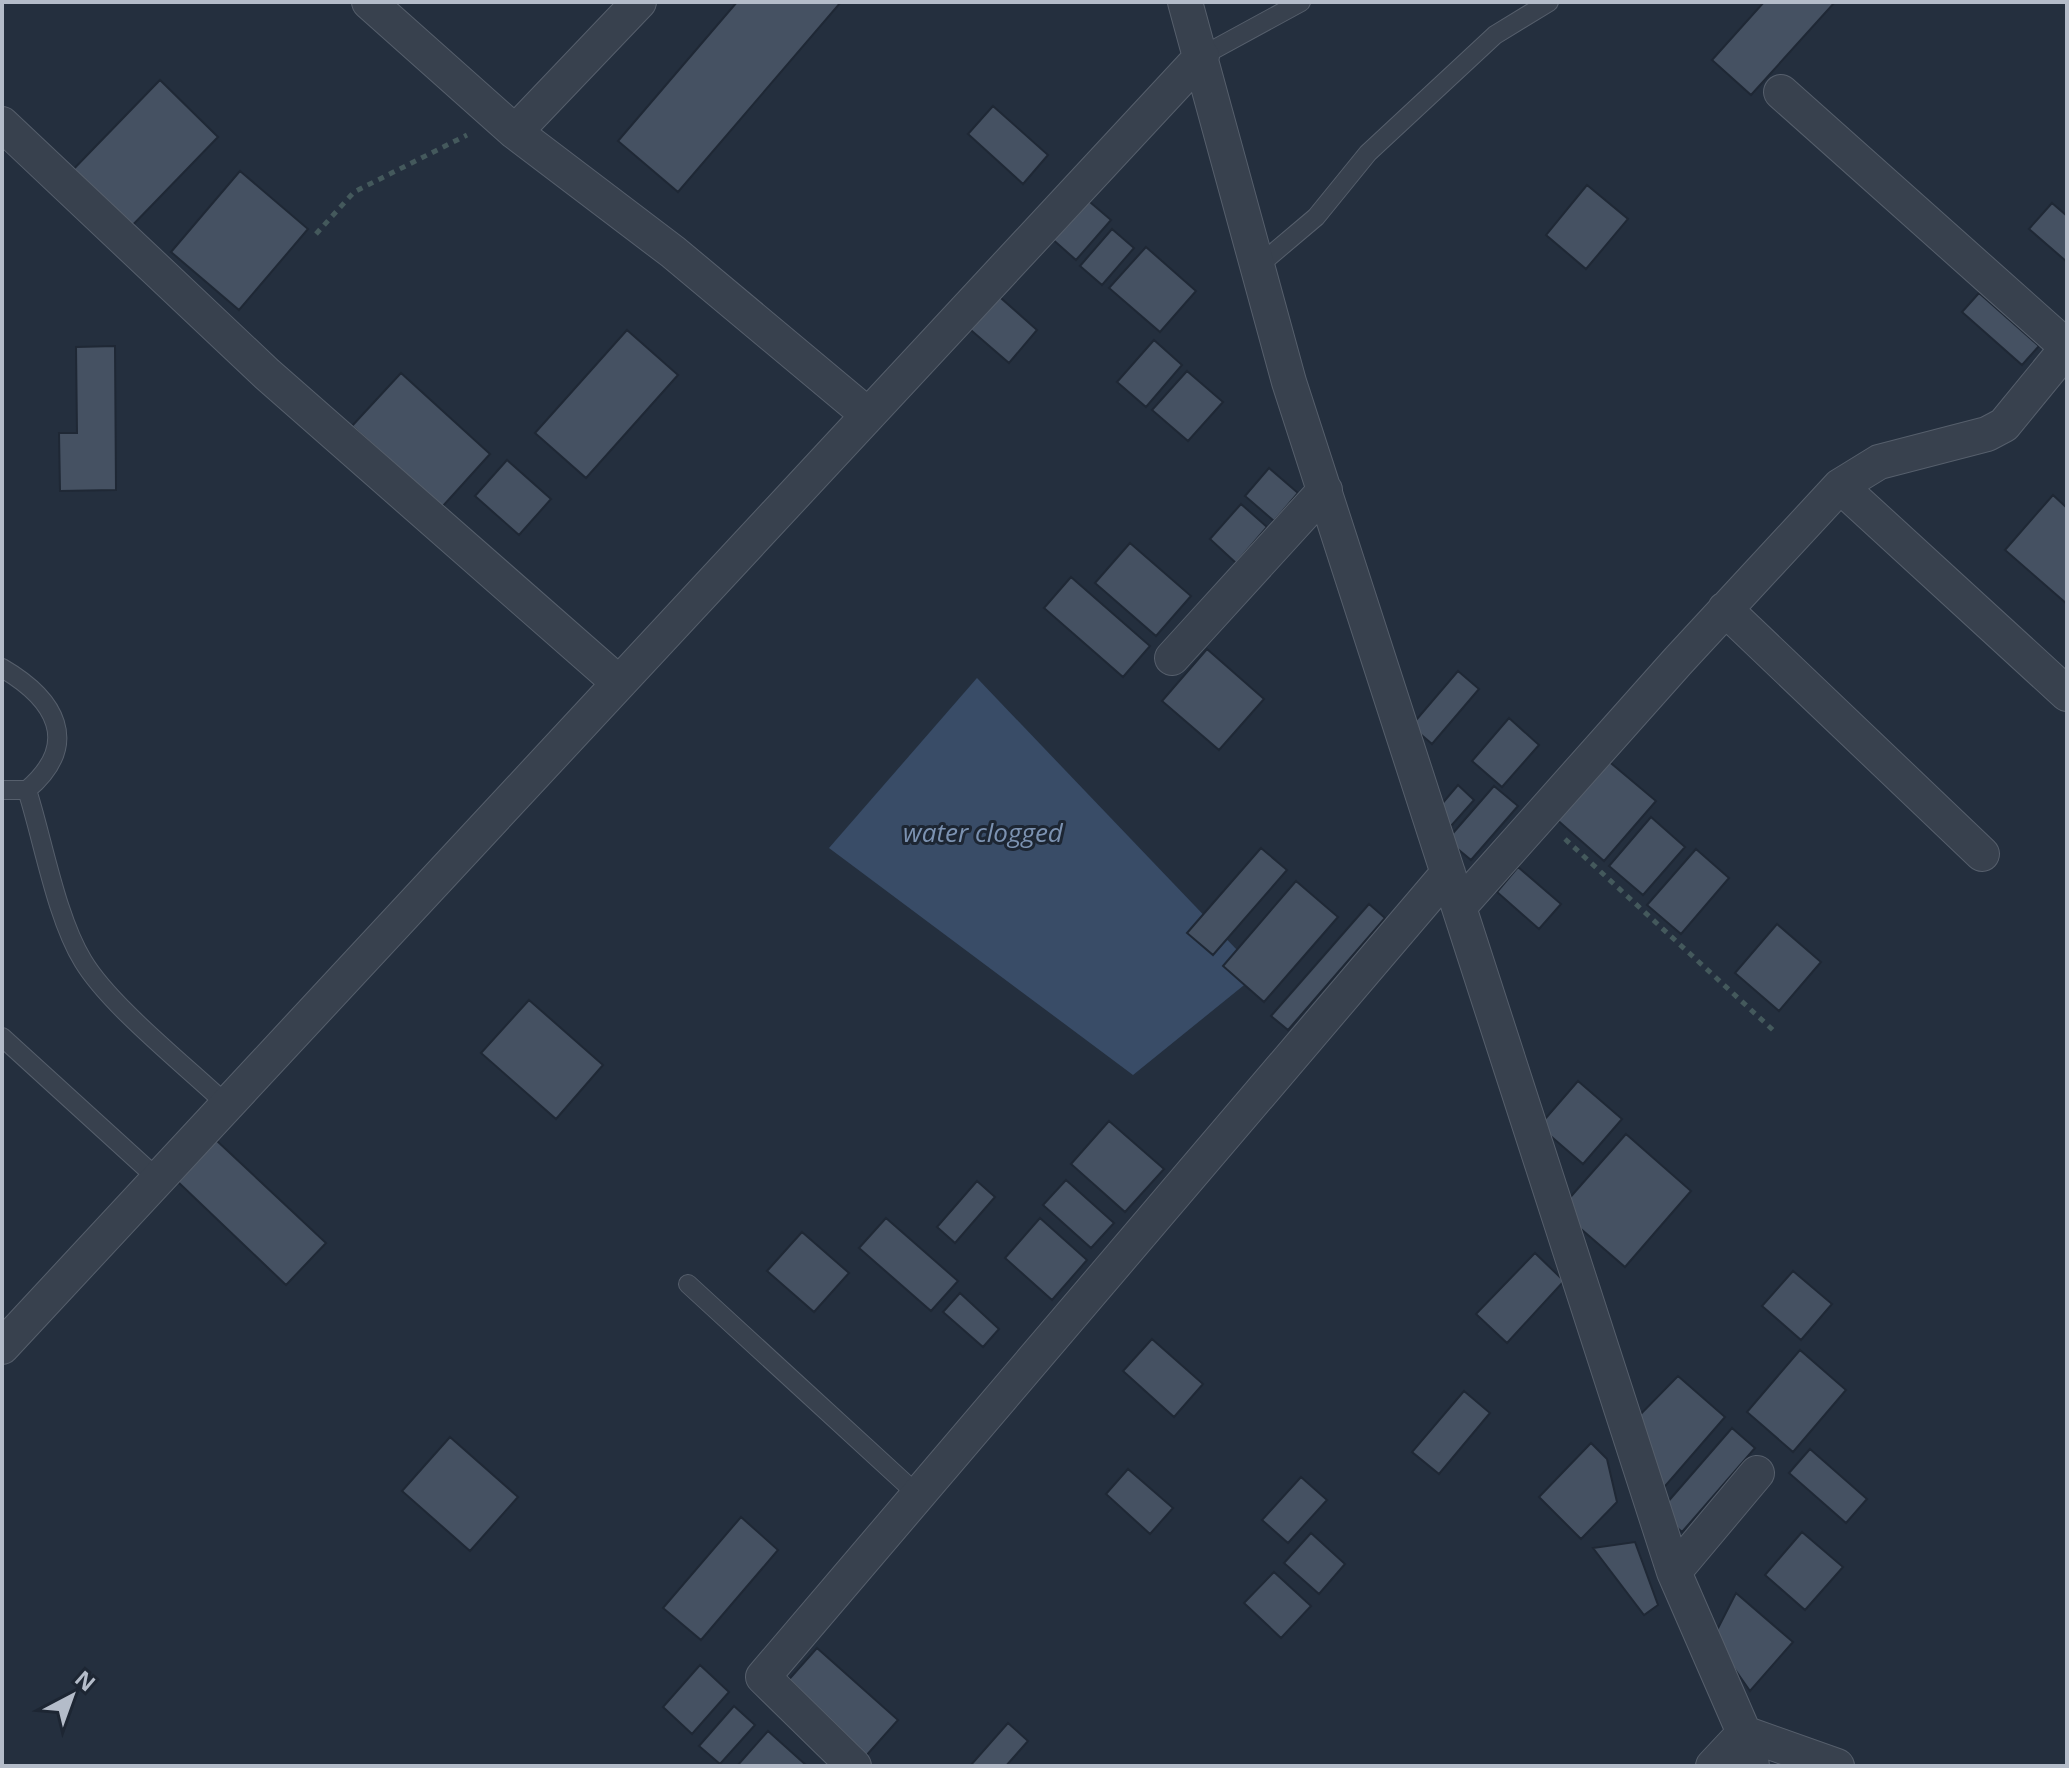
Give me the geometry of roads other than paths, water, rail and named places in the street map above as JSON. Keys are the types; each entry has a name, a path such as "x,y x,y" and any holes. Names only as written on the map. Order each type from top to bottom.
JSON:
{"street":[{"path":"369,2 508,125 673,252 868,415"},
{"path":"508,125 639,2"},
{"path":"1185,2 1289,382 1674,1572 1744,1733 1752,1766"},
{"path":"2,1347 1202,56"},
{"path":"1459,907 1725,609 1840,486 1879,462 1987,434 2004,425 2065,355 1781,92"},
{"path":"2,124 267,374 619,683"},
{"path":"1840,486 2067,694"},
{"path":"1172,658 1325,490"},
{"path":"1725,609 1982,854"},
{"path":"854,1766 763,1677 1448,873"},
{"path":"1674,1572 1757,1473"},
{"path":"1713,1766 1744,1733"},
{"path":"1744,1733 1837,1766"}],"lane":[{"path":"1202,56 1301,2"},
{"path":"1258,266 1316,217 1368,153 1495,35 1549,2"},
{"path":"2,668 29,685 54,712 58,734 51,766 27,790 2,790"},
{"path":"27,790 64,913 83,961 103,988 227,1105"},
{"path":"2,1037 158,1179"},
{"path":"688,1284 918,1495"}],"water":[{"name":"water clogged","path":"977,678 1259,973 1133,1075 829,848"}]}
